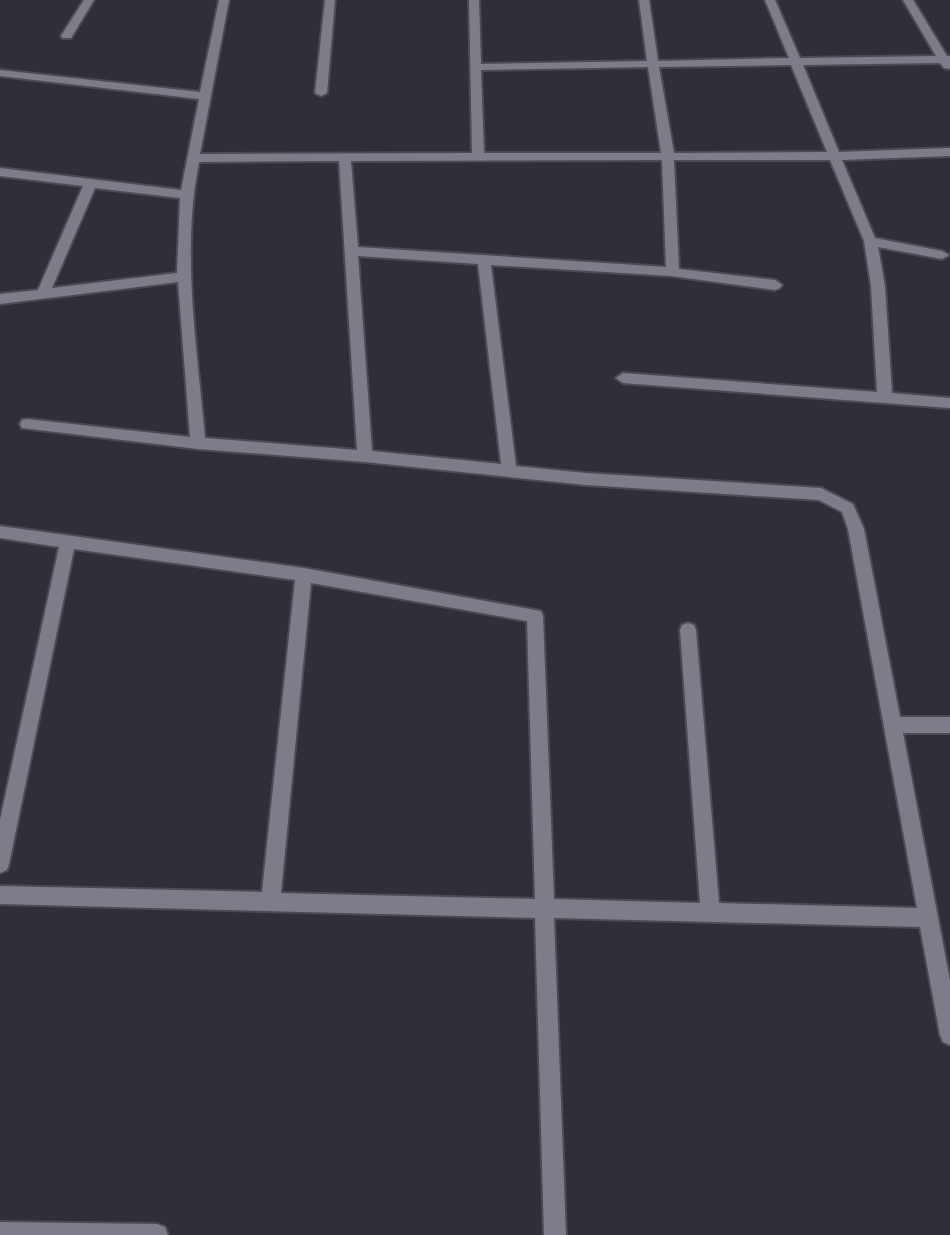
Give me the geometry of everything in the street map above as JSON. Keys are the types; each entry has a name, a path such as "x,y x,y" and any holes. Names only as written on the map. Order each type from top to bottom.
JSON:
{"street":[{"path":"67,36 89,0"},
{"path":"198,443 184,277 186,195 224,0"},
{"path":"321,93 330,0"},
{"path":"474,0 478,157"},
{"path":"644,0 649,20 653,63 668,156 673,268 671,272"},
{"path":"770,0 870,241 878,286 885,397"},
{"path":"908,0 948,62"},
{"path":"476,67 653,63 948,62"},
{"path":"0,73 204,96"},
{"path":"193,158 836,156 950,152"},
{"path":"345,158 364,456"},
{"path":"0,172 186,195"},
{"path":"42,296 91,183"},
{"path":"870,241 942,255"},
{"path":"350,250 671,272 775,285"},
{"path":"484,258 509,471"},
{"path":"0,299 42,296 184,277"},
{"path":"623,378 950,403"},
{"path":"27,424 198,443 364,456 586,479 821,494 848,508 856,529 950,1035"},
{"path":"0,532 304,575 535,616 555,1235"},
{"path":"0,864 68,540"},
{"path":"271,902 304,575"},
{"path":"688,630 710,913"},
{"path":"893,725 950,725"},
{"path":"0,895 927,918"},
{"path":"0,1233 157,1235"}]}
